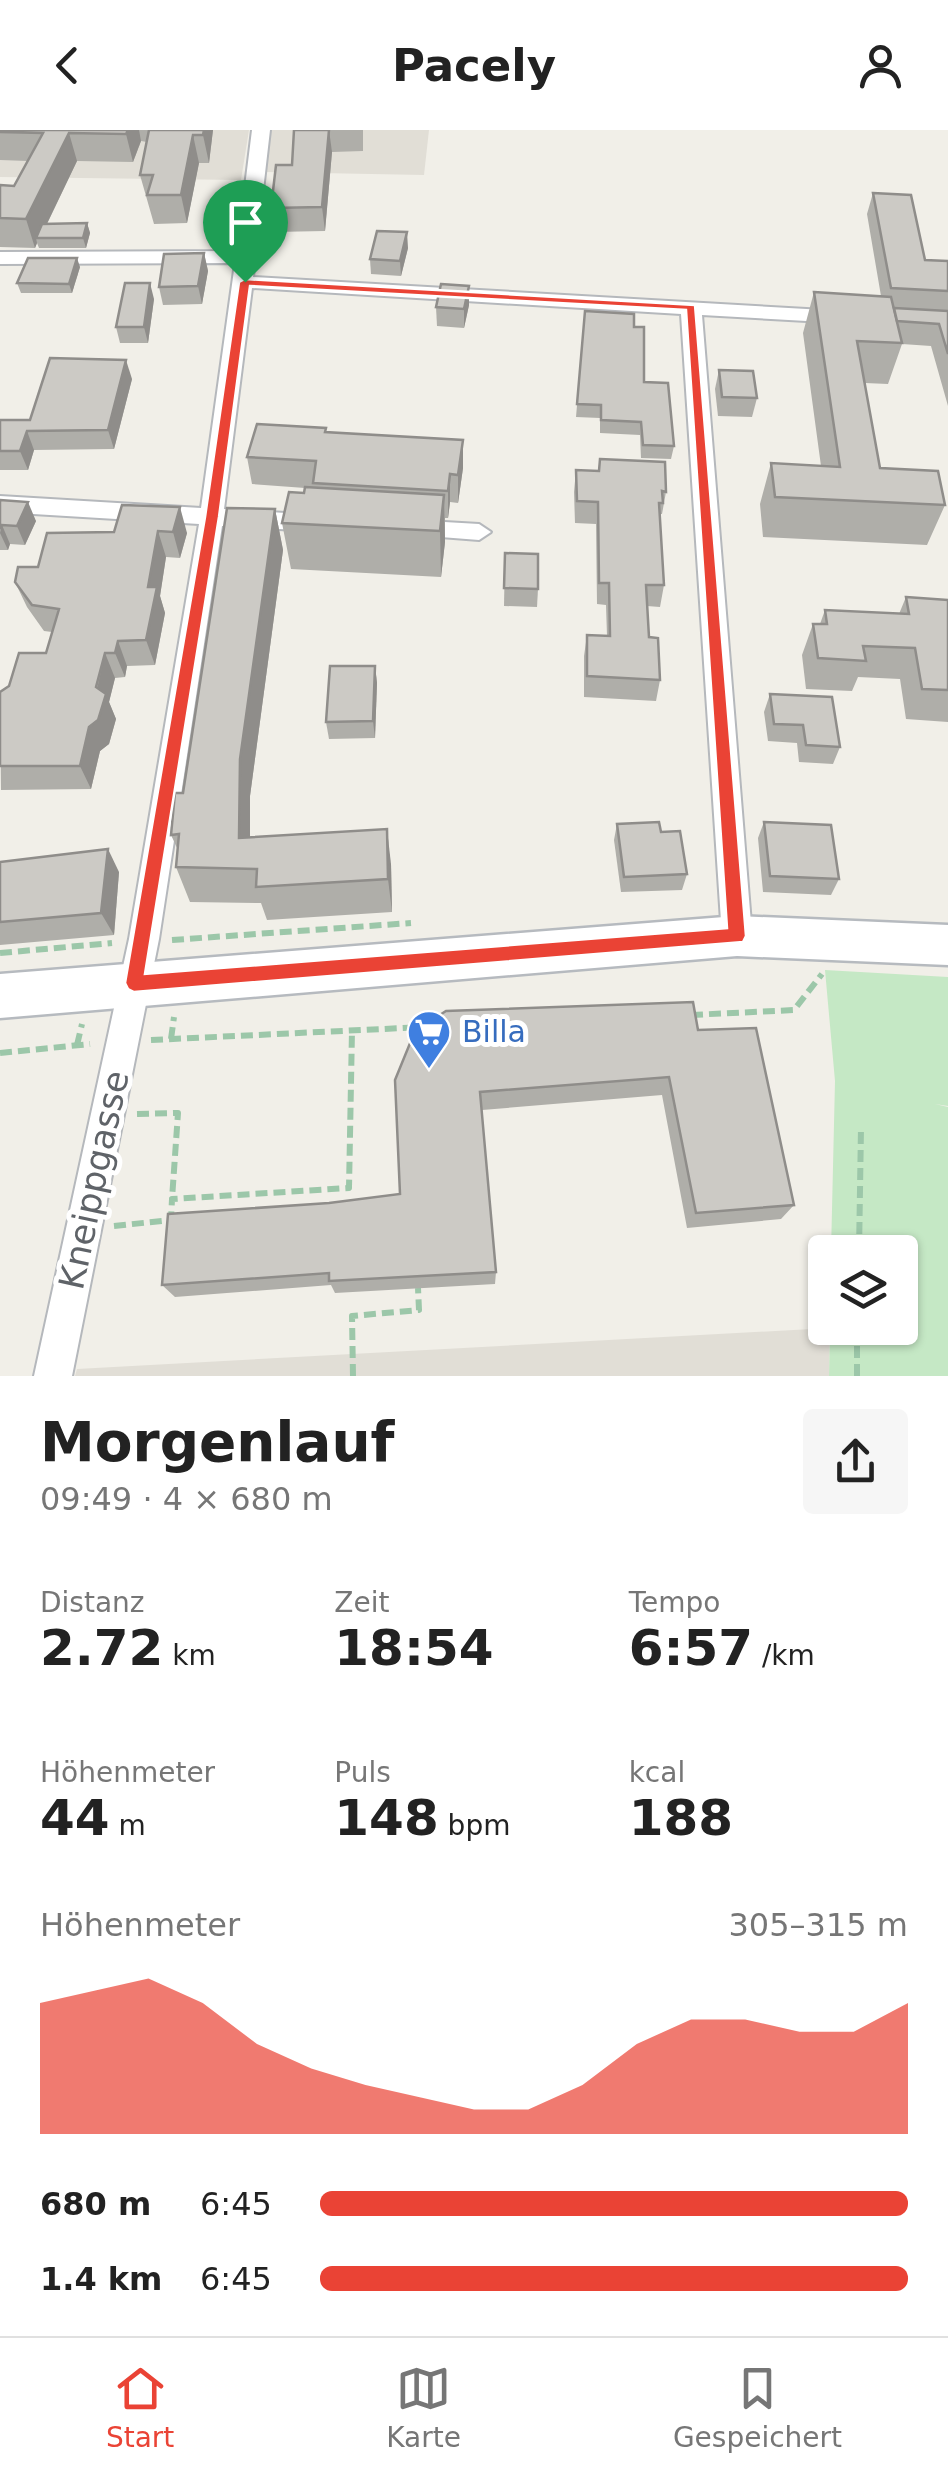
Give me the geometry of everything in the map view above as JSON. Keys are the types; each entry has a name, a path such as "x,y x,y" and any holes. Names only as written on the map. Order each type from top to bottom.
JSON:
{"street":[{"name":"Kneippgasse","path":"53,1376 134,983 212,517 245,282 261,130"},
{"path":"0,258 247,257"},
{"path":"245,282 869,318"},
{"path":"691,307 737,936"},
{"path":"0,504 345,524"},
{"path":"383,526 478,532"},
{"path":"0,996 737,936 948,945"}],"path":[{"path":"0,954 103,944"},
{"path":"679,1015 794,1010"},
{"path":"171,1039 429,1027"},
{"path":"172,1198 349,1188 352,1030"},
{"path":"0,1053 77,1045"},
{"path":"83,1230 171,1220 178,1113 107,1115"},
{"path":"858,1235 861,1128"},
{"path":"353,1376 352,1316 419,1310 418,1288"},
{"path":"856,1376 857,1345"}],"shaded area":[{"path":"0,130 249,130 241,180 0,177"},
{"path":"271,130 429,130 424,175 266,172"},
{"path":"808,1329 808,1345 830,1345 829,1376 75,1376 77,1369"}],"green space":[{"path":"825,970 948,977 948,1106 935,1104 948,1107 948,1376 829,1376 830,1345 918,1345 918,1235 831,1235 835,1081"}],"building":[{"path":"0,130 128,130 126,134 69,133 26,219 0,218 0,185 14,186 43,133"},
{"path":"149,130 204,130 203,135 193,135 181,195 147,195 153,175 140,175"},
{"path":"294,130 329,130 322,207 271,208 276,165 292,165"},
{"path":"873,193 911,195 925,260 948,261 948,291 891,288"},
{"path":"87,223 83,238 36,238 42,224"},
{"path":"377,231 407,232 400,261 370,259"},
{"path":"204,253 198,286 159,287 164,254"},
{"path":"28,258 77,258 69,284 17,283"},
{"path":"125,283 150,283 144,327 116,327"},
{"path":"441,284 469,286 464,309 436,307"},
{"path":"814,292 891,297 902,343 857,341 880,468 938,471 945,505 775,497 771,463 840,467"},
{"path":"894,308 948,311 948,354 939,324 897,321"},
{"path":"585,311 634,314 634,327 644,327 644,382 668,383 674,446 643,445 641,422 601,420 601,405 577,404"},
{"path":"50,358 126,360 108,430 27,431 20,451 0,451 0,420 30,420"},
{"path":"719,370 753,371 757,398 722,397"},
{"path":"257,424 463,440 458,475 450,474 448,491 313,483 316,461 247,457"},
{"path":"600,459 665,462 666,492 662,491 663,503 659,503 664,585 646,585 649,637 658,638 660,680 587,676 587,635 610,636 609,583 599,583 598,502 577,501 576,470 599,471"},
{"path":"305,487 444,495 440,531 282,523 289,492 304,493"},
{"path":"0,500 28,502 17,526 2,525 0,529"},
{"path":"122,505 180,507 173,532 158,531 148,587 157,587 146,640 118,641 115,653 105,653 96,687 106,694 98,720 89,727 80,766 0,766 0,692 9,686 19,653 46,653 59,609 32,605 15,582 18,567 38,567 47,533 114,532"},
{"path":"227,508 275,509 240,759 239,838 387,829 388,879 256,887 257,869 176,867 179,834 171,835 175,793 183,793"},
{"path":"505,553 538,554 538,589 504,588"},
{"path":"906,597 948,600 948,690 922,689 915,648 863,646 866,661 818,658 813,624 827,624 825,610 909,614"},
{"path":"330,666 375,666 373,721 326,722"},
{"path":"770,694 832,697 840,747 806,745 803,725 774,724"},
{"path":"659,822 661,832 680,831 687,874 624,877 617,824"},
{"path":"764,822 831,825 839,879 770,876"},
{"path":"108,849 101,913 0,922 0,862"},
{"path":"693,1002 698,1030 756,1028 794,1205 696,1213 669,1077 480,1092 496,1272 329,1281 329,1273 162,1285 168,1214 400,1194 395,1080 415,1031 446,1011"}],"place":[{"name":"Billa","path":"429,1070"}],"route":[{"path":"245,282 691,307 737,936 134,983 144,942 212,517 245,282"}]}
